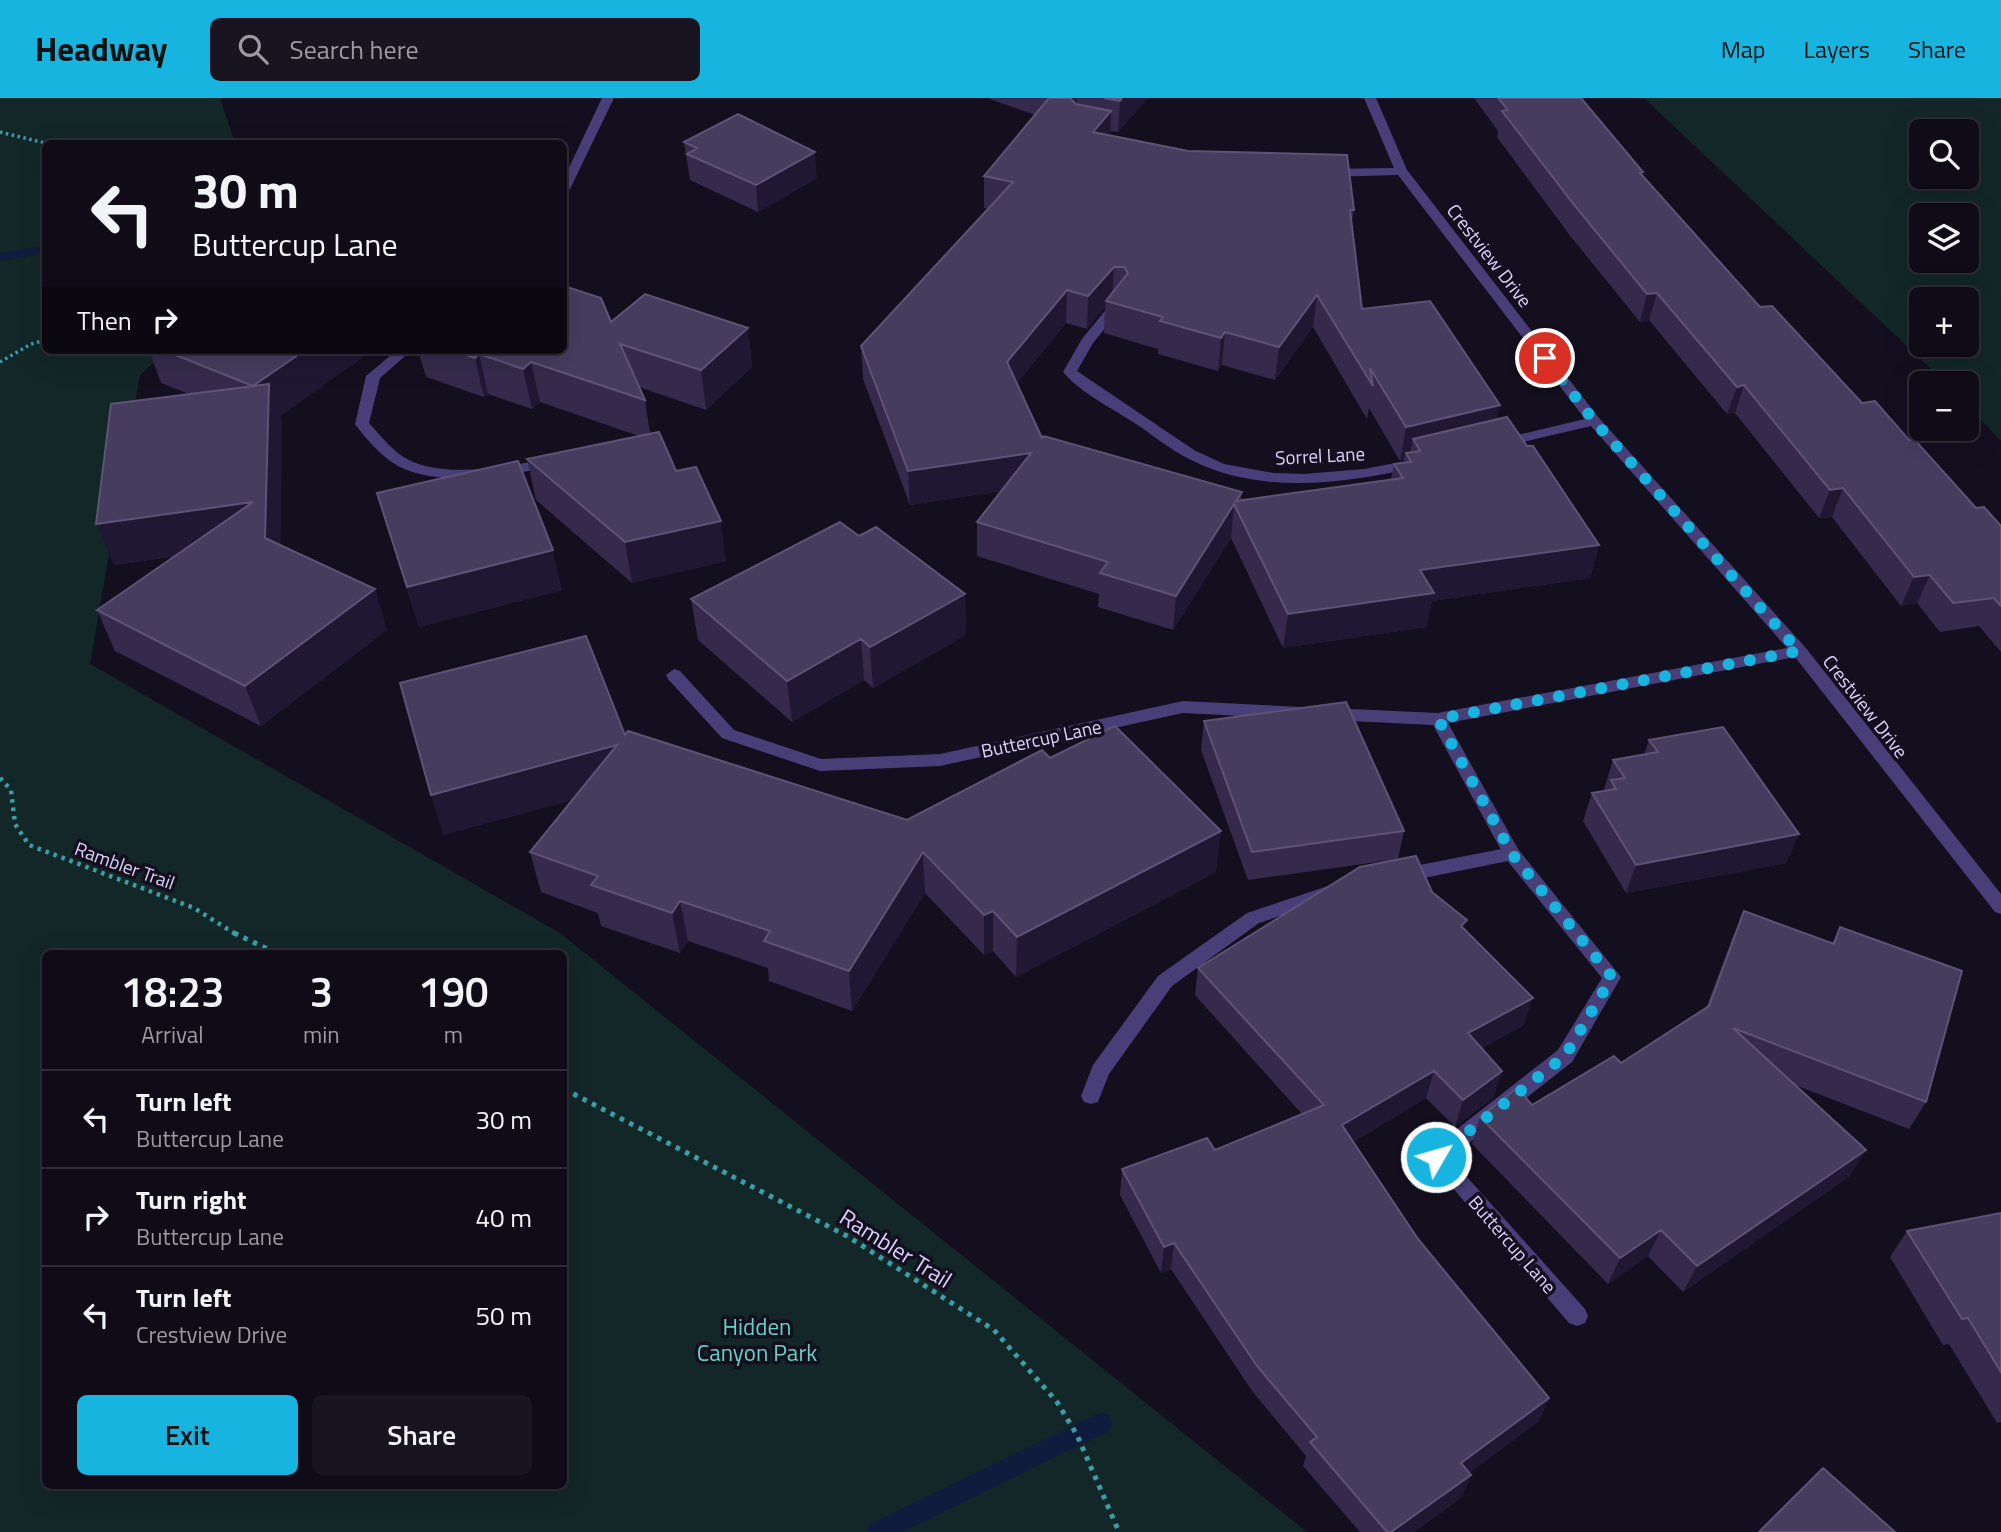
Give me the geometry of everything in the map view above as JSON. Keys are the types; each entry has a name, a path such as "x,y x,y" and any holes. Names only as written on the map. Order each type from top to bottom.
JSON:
{"street":[{"path":"567,183 608,98"},
{"name":"Crestview Drive","path":"1370,98 1401,171 1594,421 1799,651 2001,907"},
{"path":"1307,173 1401,171"},
{"name":"Sorrel Lane","path":"1117,305 1087,342 1070,372 1092,390 1196,458 1237,472 1279,479 1388,470 1429,460"},
{"path":"400,354 373,376 362,424 404,464 431,471 479,474 560,460"},
{"path":"1483,447 1594,421"},
{"name":"Buttercup Lane","path":"674,675 727,734 820,765 940,760 1183,707 1438,719 1799,651"},
{"name":"Buttercup Lane","path":"1438,719 1512,854 1612,977 1565,1056 1436,1157 1577,1316"},
{"path":"1385,879 1512,854"},
{"path":"1091,1096 1100,1071 1166,981 1253,918 1347,887"}],"path":[{"path":"0,132 42,142"},
{"path":"0,362 31,344 42,341"},
{"name":"Rambler Trail","path":"0,778 9,784 14,794 17,829 29,845 194,908 245,940 269,950"},
{"name":"Rambler Trail","path":"567,1091 847,1236 994,1330 1057,1402 1077,1435 1119,1532"}],"green space":[{"name":"Hidden Canyon Park","path":"0,98 220,98 234,140 42,140 42,354 164,354 140,375 90,664 560,933 1307,1532 0,1532"},
{"path":"1644,98 2001,98 2001,441 1979,418 1979,371 1933,371 1918,357 1979,357 1979,287 1909,287 1909,348"}],"building":[{"path":"1049,98 1070,98 1076,104 1111,111 1093,132 1188,151 1347,155 1354,210 1350,210 1362,309 1430,301 1500,405 1406,427 1370,368 1373,386 1317,295 1279,347 1225,332 1221,338 1160,321 1163,317 1106,301 1128,273 1124,267 1114,267 1088,296 1067,290 1007,362 1042,438 1044,436 1242,492 1236,501 1403,478 1394,464 1411,462 1406,453 1420,451 1413,439 1507,417 1527,446 1533,446 1599,545 1420,570 1434,593 1288,614 1234,504 1176,596 1100,573 1108,562 977,522 1031,453 908,471 861,346 1013,182 984,176"},
{"path":"1498,98 1581,98 1643,172 1640,173 1760,307 1772,306 1862,403 1875,401 1909,441 1916,441 1976,508 1984,507 2001,526 2001,606 1994,598 1953,603 1930,575 1914,577 1843,488 1830,490 1744,385 1737,387 1657,293 1647,294 1502,111 1508,110"},
{"path":"738,114 815,152 756,185 687,154 697,148 684,142"},
{"path":"567,287 601,298 611,322 645,294 748,328 701,370 620,344 645,400 531,362 523,369 479,354 567,354"},
{"path":"173,354 299,354 253,386"},
{"path":"464,354 479,354 475,358"},
{"path":"269,384 265,538 375,589 245,686 97,610 253,502 96,524 111,404"},
{"path":"659,432 676,471 696,467 721,521 625,542 527,459"},
{"path":"518,461 553,550 407,587 377,493"},
{"path":"840,522 859,536 876,527 965,594 870,647 861,639 787,681 691,599"},
{"path":"586,636 625,735 628,731 907,820 1042,750 1050,758 1115,726 1221,831 1017,937 993,911 984,915 923,852 849,971 764,941 770,931 680,901 672,913 591,885 598,876 530,852 617,745 431,795 400,683"},
{"path":"1346,702 1404,831 1252,852 1204,721"},
{"path":"1723,727 1799,834 1636,865 1592,793 1616,789 1611,780 1625,778 1613,760 1658,752 1649,740"},
{"path":"1416,856 1432,892 1467,920 1461,926 1533,998 1468,1033 1502,1071 1463,1100 1434,1071 1342,1125 1418,1239 1549,1398 1461,1463 1471,1475 1391,1532 1387,1532 1310,1442 1317,1437 1257,1366 1174,1243 1164,1247 1122,1169 1207,1138 1215,1150 1324,1105 1198,968 1360,867"},
{"path":"1744,911 1834,944 1840,927 1962,971 1926,1102 1733,1028 1866,1150 1697,1266 1661,1230 1620,1258 1480,1117 1517,1088 1532,1105 1614,1056 1621,1063 1709,1006"},
{"path":"2001,1213 2001,1372 1968,1318 1962,1319 1907,1231"},
{"path":"1823,1468 1895,1532 1759,1532"}],"waterway":[{"path":"0,257 42,250"},
{"path":"878,1532 1101,1423"}],"route":[{"path":"1436,1157 1565,1056 1612,977 1512,854 1438,719 1799,651 1594,421 1545,358"}]}
